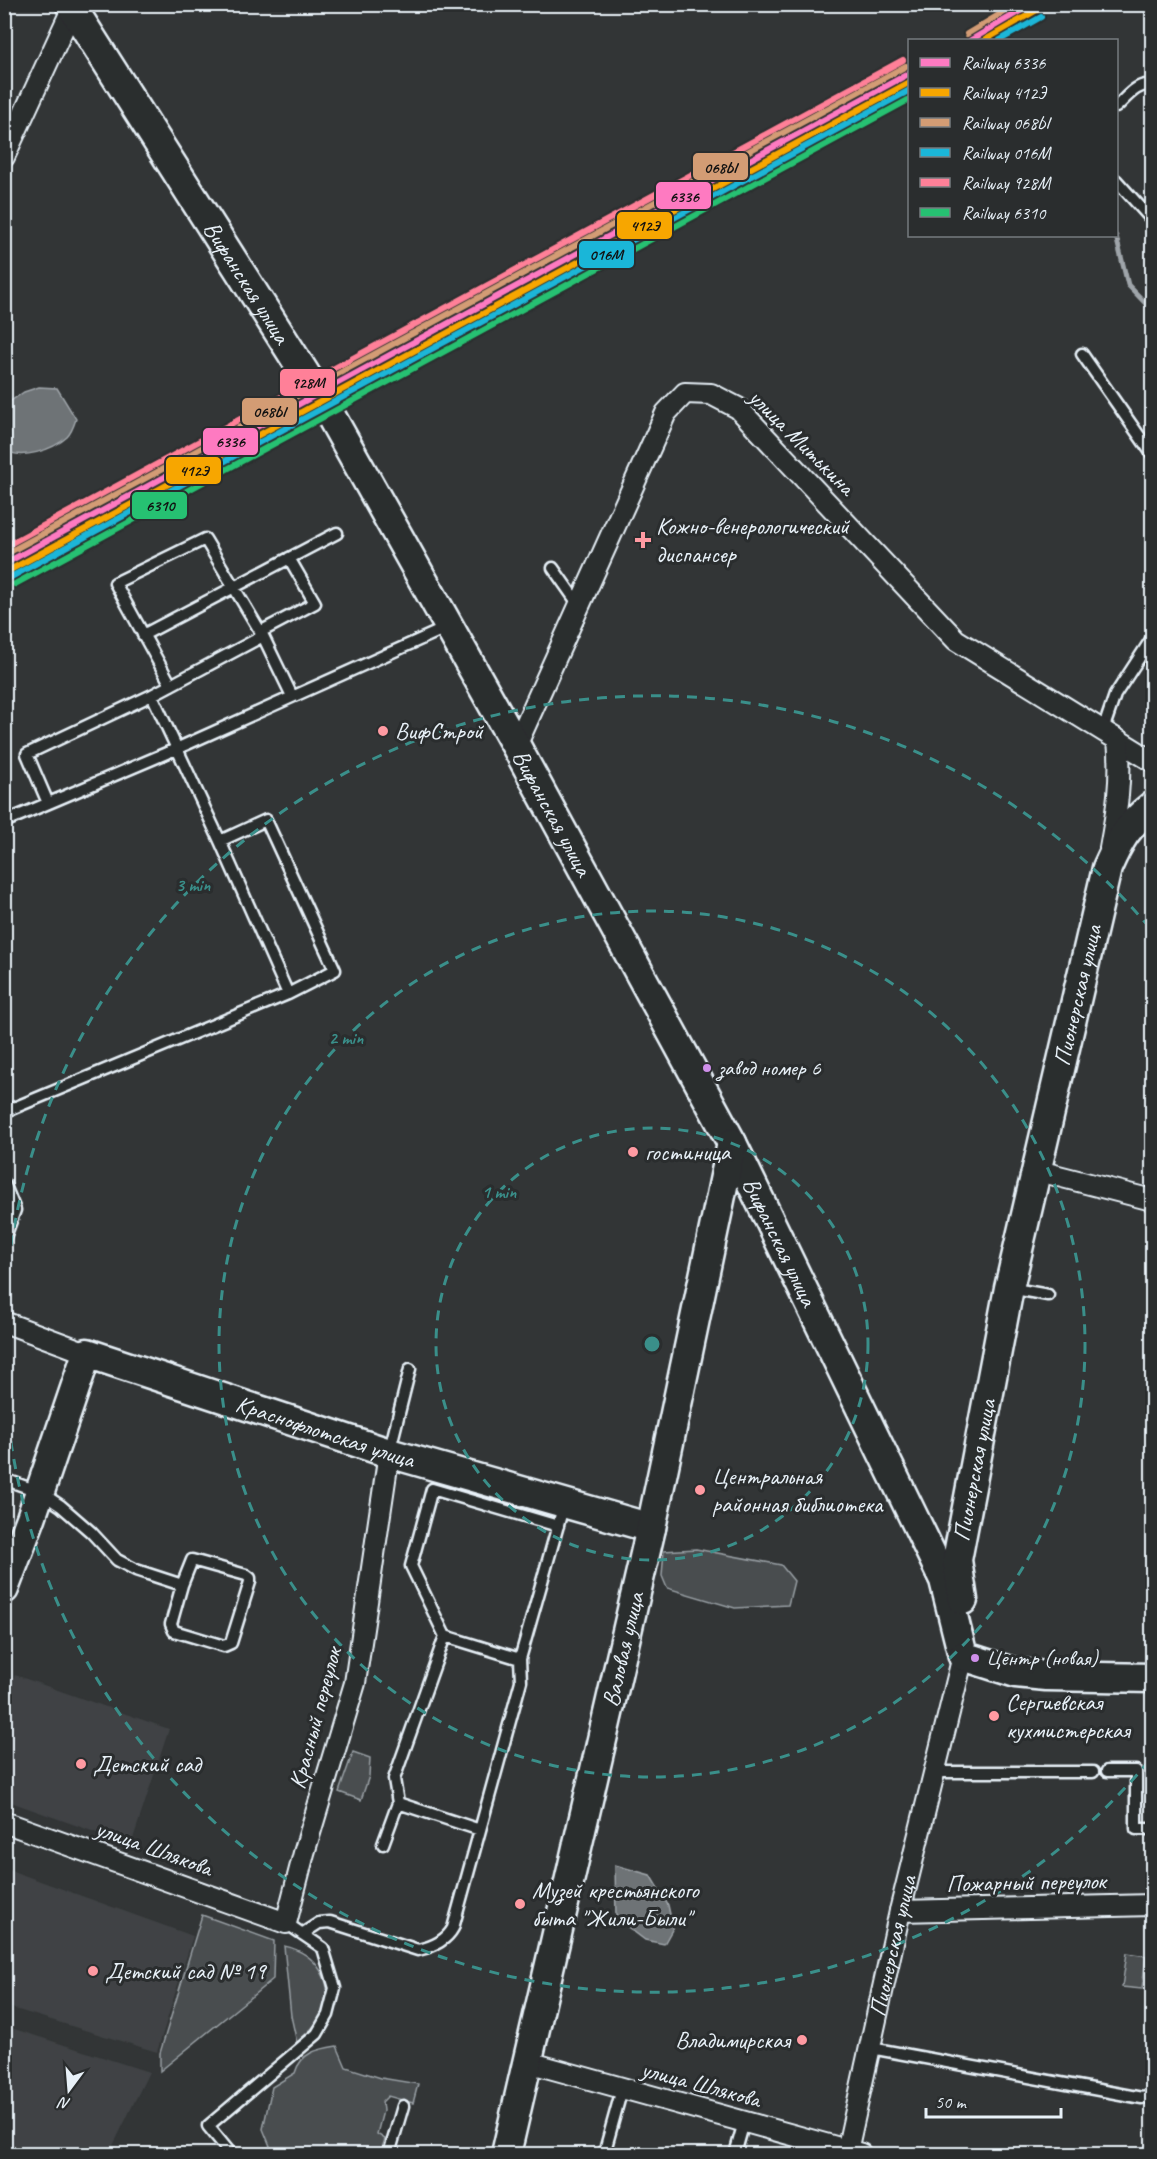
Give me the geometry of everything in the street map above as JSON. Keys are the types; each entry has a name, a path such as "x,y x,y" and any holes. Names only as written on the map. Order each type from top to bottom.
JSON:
{"main road":[{"name":"Вифанская улица","path":"72,6 323,402 516,746 732,1143 944,1580 952,1620 963,1656"},
{"name":"Пионерская улица","path":"963,1656 965,1620 957,1560 1009,1288 1035,1170 1107,868 1121,837 1152,806"},
{"name":"Валовая улица","path":"506,2154 651,1528 732,1143"},
{"name":"Краснофлотская улица","path":"87,1353 389,1453 435,1478 561,1515 651,1528"},
{"path":"4,1589 87,1353"},
{"path":"963,1656 1016,1673 1046,1676 1152,1678"}],"street":[{"path":"4,157 72,6"},
{"name":"улица Митькина","path":"516,746 666,413 685,393 711,393 738,408 956,640 1152,761"},
{"path":"1107,868 1119,790 1120,765 1111,735"},
{"path":"1035,1170 1152,1200"},
{"name":"Краснофлотская улица","path":"4,1322 87,1353"},
{"name":"Красный переулок","path":"286,1923 304,1853 355,1683 389,1453"},
{"name":"Пионерская улица","path":"854,2153 870,2048 900,1911 963,1656"},
{"name":"улица Шлякова","path":"4,1822 286,1923"},
{"name":"Пожарный переулок","path":"900,1911 1152,1905"},
{"name":"улица Шлякова","path":"528,2062 854,2153"}],"lane":[{"path":"1118,105 1140,85 1152,86"},
{"path":"1118,182 1152,219"},
{"path":"1083,354 1152,454"},
{"path":"142,635 337,533"},
{"path":"171,685 115,583 205,538 261,634 292,696"},
{"path":"48,803 27,754 152,695 315,603 289,558"},
{"path":"553,568 579,605"},
{"path":"4,822 176,749 448,627"},
{"path":"1111,735 1115,695 1152,638"},
{"path":"152,695 288,994"},
{"path":"4,1112 288,994 335,970 266,820 220,841"},
{"path":"4,1183 15,1210 4,1240"},
{"path":"1009,1288 1048,1295"},
{"path":"389,1453 410,1369"},
{"path":"383,1844 398,1803 394,1779 445,1635 411,1566 435,1478"},
{"path":"4,1479 40,1492 61,1506 91,1532 117,1560 136,1570 182,1585"},
{"path":"302,1934 318,1923 325,1922 418,1950 449,1936 521,1681 520,1659 561,1515"},
{"path":"195,1560 250,1578 231,1643 228,1646 224,1647 171,1628 182,1585 189,1563 195,1560"},
{"path":"445,1635 520,1659"},
{"path":"1107,1772 1136,1771 1137,1829 1152,1829"},
{"path":"934,1772 1093,1772"},
{"path":"398,1803 480,1830"},
{"path":"231,2154 208,2126 317,2034 328,2015 335,1988 323,1948 286,1923"},
{"path":"870,2048 1142,2098 1152,2096"},
{"path":"603,2154 622,2089"},
{"path":"389,2154 403,2106"},
{"path":"735,2154 744,2122"}],"shaded area":[{"path":"39,387 57,388 76,419 73,428 67,437 54,446 28,454 11,453 4,449 5,405 24,392"},
{"path":"696,1549 781,1565 794,1581 788,1605 735,1608 667,1588 662,1576 664,1551"},
{"name":"Детский сад","path":"15,1675 169,1729 131,1845 5,1800 5,1700"},
{"path":"353,1752 370,1758 369,1776 361,1800 339,1792"},
{"path":"615,1865 650,1875 668,1905 673,1928 664,1944 645,1940 616,1918"},
{"name":"Детский сад № 19","path":"4,1868 193,1936 157,2052 5,2006"},
{"path":"202,1915 274,1941 273,1979 160,2071 160,2053"},
{"path":"284,1946 306,1955 314,1963 321,1971 327,1992 322,2016 297,2043 291,2016"},
{"path":"1127,1953 1146,1956 1142,1989 1122,1987"},
{"path":"5,2026 149,2072 109,2154 5,2154"},
{"path":"337,2046 346,2067 381,2078 418,2084 413,2103 388,2096 382,2102 383,2111 377,2134 385,2139 380,2154 261,2154 270,2146 263,2129 272,2087 295,2073 301,2060 306,2056 317,2050"}],"waterway":[{"path":"1116,237 1128,285 1152,310"}],"rail line":[{"name":"068Ы","path":"967,34 1017,4"},
{"name":"6336","path":"973,39 1032,4"},
{"name":"412Э","path":"987,39 1037,10"},
{"name":"016М","path":"1002,39 1041,17"},
{"name":"928М","path":"4,547 903,60"},
{"name":"068Ы","path":"4,555 906,66"},
{"name":"6336","path":"4,564 908,74"},
{"name":"412Э","path":"8,571 908,83"},
{"name":"016М","path":"11,577 908,91"},
{"name":"6310","path":"15,584 908,100"}],"place":[{"name":"Кожно-венерологический диспансер","path":"643,540"},
{"name":"ВифСтрой","path":"383,731"},
{"name":"завод номер 6","path":"707,1068"},
{"name":"гостиница","path":"633,1152"},
{"name":"Центральная районная библиотека","path":"700,1490"},
{"name":"Центр (новая)","path":"975,1658"},
{"name":"Сергиевская кухмистерская","path":"994,1716"},
{"name":"Детский сад","path":"81,1764"},
{"name":"Музей крестьянского быта \"Жили-Были\"","path":"520,1904"},
{"name":"Детский сад № 19","path":"93,1971"},
{"name":"Владимирская","path":"802,2040"}]}
